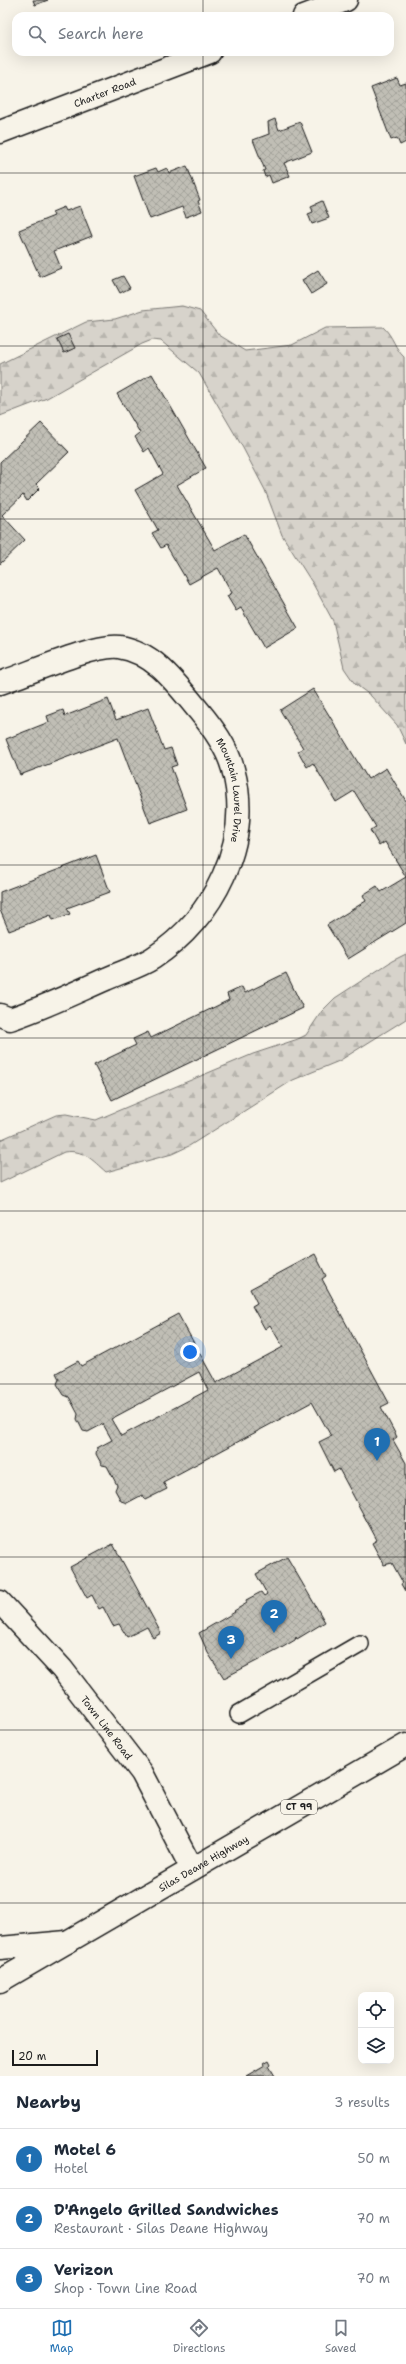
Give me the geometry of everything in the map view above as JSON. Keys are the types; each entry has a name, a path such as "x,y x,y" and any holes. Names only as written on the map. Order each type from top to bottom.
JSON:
{"main road":[{"path":"314,12 346,0"},
{"name":"Charter Road","path":"0,132 200,56"},
{"name":"Mountain Laurel Drive","path":"0,683 94,650 119,648 142,655 168,673 216,732 232,769 238,809 233,853 217,892 191,926 152,958 32,1012 10,1019 0,1015"},
{"name":"Town Line Road","path":"0,1602 62,1669 142,1774 192,1869"},
{"name":"Silas Deane Highway","path":"0,1981 406,1745"},
{"path":"0,1948 68,1942"}],"lane":[{"path":"239,1714 360,1644"}],"green space":[{"path":"182,306 200,311 219,335 245,351 292,345 325,328 383,327 404,357 406,744 397,725 371,696 355,684 344,668 333,621 313,584 282,535 265,490 243,448 199,373 161,341 152,340 142,344 47,398 0,416 0,364 86,322 115,319 143,310"},
{"path":"406,954 406,1019 339,1061 293,1080 189,1146 172,1154 106,1172 87,1156 77,1152 64,1152 0,1183 0,1140 56,1115 66,1114 96,1120 253,1054 298,1039 306,1035 322,1011 335,998 392,961"}],"building":[{"path":"33,0 48,0 35,5"},
{"path":"397,78 400,85 406,83 406,142 400,145 397,138 391,140 371,88"},
{"path":"275,119 279,130 300,122 312,152 284,163 290,176 272,183 269,175 265,177 263,171 265,170 253,140 269,134 268,122"},
{"path":"187,166 200,200 198,201 202,211 186,217 182,207 150,219 134,176 156,168 158,172 167,168 169,173"},
{"path":"322,201 329,218 312,224 308,214 313,212 311,206"},
{"path":"80,206 92,236 54,251 61,268 40,277 19,230 54,216 52,212 64,207 66,211"},
{"path":"318,270 327,284 311,294 302,280"},
{"path":"123,276 130,288 120,293 113,280"},
{"path":"68,334 75,348 64,353 57,339"},
{"path":"152,374 206,468 177,485 215,550 244,534 298,628 264,648 241,608 236,611 227,596 232,593 218,568 189,584 166,545 161,548 152,533 158,530 135,490 163,474 149,448 144,452 135,437 140,433 117,394"},
{"path":"41,423 69,452 36,484 40,488 27,501 23,495 2,515 25,540 0,564 0,462"},
{"path":"313,689 368,779 386,768 406,801 406,877 385,842 379,846 370,830 376,827 354,791 336,802 313,763 307,767 298,751 303,748 280,710"},
{"path":"108,699 116,720 148,708 164,750 171,748 177,765 171,767 187,809 150,823 118,738 20,775 6,739 49,722 47,716 63,710 65,716"},
{"path":"96,855 110,892 67,908 70,914 53,920 51,915 9,931 0,910 0,892"},
{"path":"406,877 406,923 348,959 327,925 366,901 363,895 377,886 381,892"},
{"path":"286,973 303,1008 112,1100 94,1065 136,1045 133,1039 148,1032 151,1038 229,1000 227,994 242,987 245,993"},
{"path":"315,1254 326,1276 322,1279 389,1403 381,1407 397,1437 393,1440 406,1463 405,1591 401,1584 403,1583 392,1563 384,1565 372,1543 377,1540 339,1469 334,1472 319,1442 331,1436 312,1402 163,1482 167,1489 145,1500 142,1495 127,1503 121,1501 115,1490 117,1485 107,1466 102,1465 96,1454 97,1448 112,1440 103,1424 88,1432 83,1431 77,1419 78,1414 69,1397 64,1395 57,1384 59,1379 56,1373 78,1361 81,1366 178,1314 216,1383 283,1347 270,1325 265,1329 252,1306 257,1303 250,1289","holes":["199,1372 208,1390 121,1436 111,1419"]},
{"path":"113,1544 161,1633 153,1638 147,1627 127,1637 119,1624 113,1626 103,1607 99,1609 92,1595 87,1598 70,1567"},
{"path":"287,1557 325,1622 297,1639 296,1637 295,1640 278,1650 224,1678 208,1653 199,1633 235,1612 234,1611 247,1603 246,1600 261,1592 264,1596 267,1594 256,1574"},
{"path":"269,2060 271,2064 269,2066 275,2076 246,2076 265,2065 264,2063"}],"place":[{"name":"Motel 6","path":"377,1461"},
{"name":"D'Angelo Grilled Sandwiches","path":"274,1633"},
{"name":"Verizon","path":"231,1659"}]}
